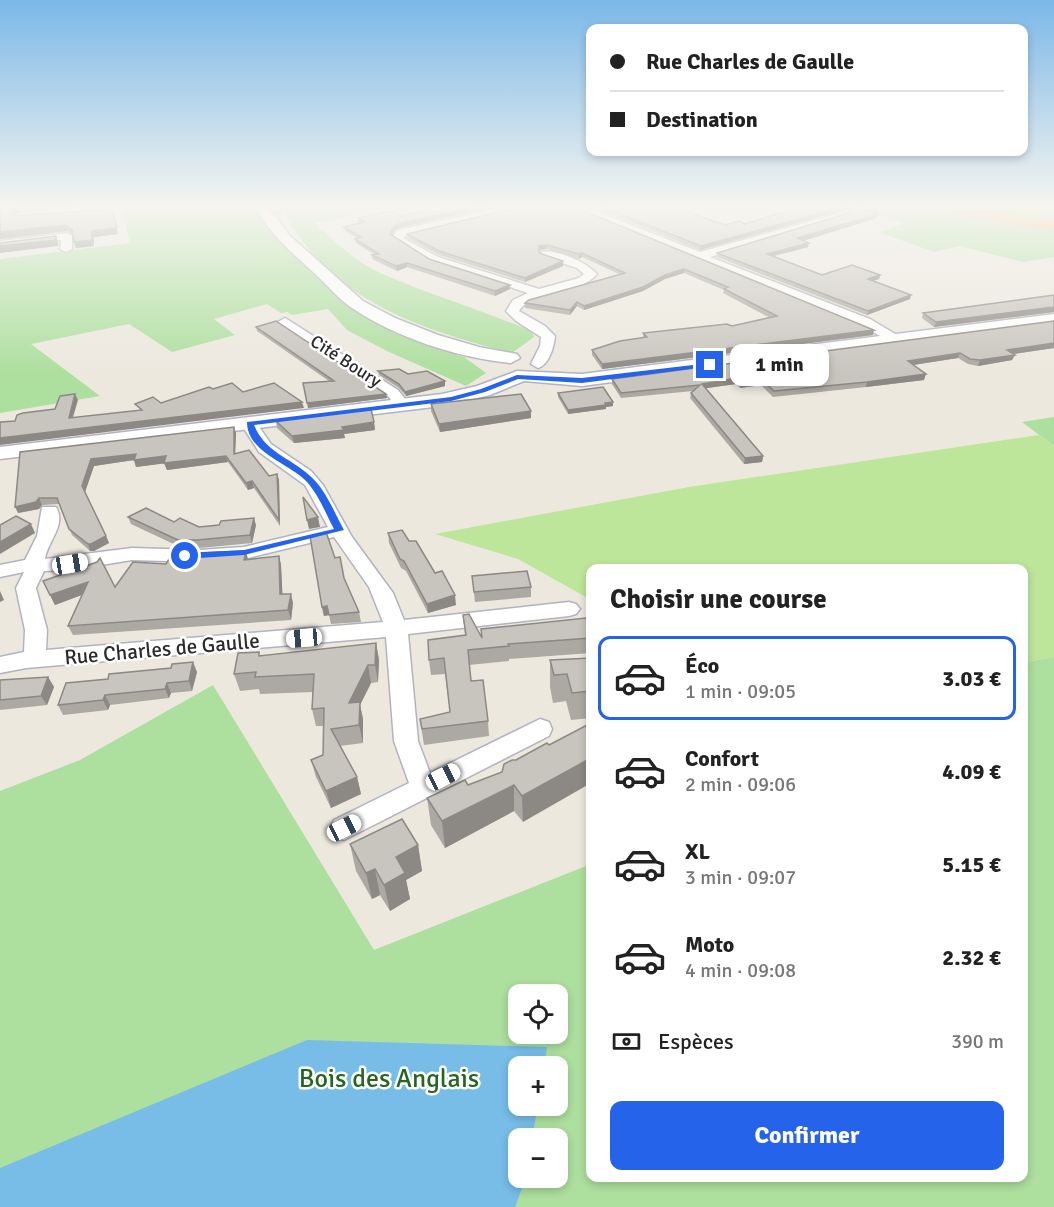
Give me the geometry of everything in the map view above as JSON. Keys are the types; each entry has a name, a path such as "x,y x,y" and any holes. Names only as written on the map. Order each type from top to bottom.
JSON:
{"street":[{"path":"311,262 347,296 369,311 403,327 483,358 570,381 900,341 1054,319"},
{"path":"446,262 538,293"},
{"path":"0,453 464,396 518,367 547,346 548,336 540,327 519,318 512,311 517,303 538,293 583,281 591,274 581,266 570,262"},
{"path":"711,262 865,322 900,341"},
{"name":"Cité Boury","path":"285,322 393,393 402,405"},
{"path":"518,367 540,347 548,336"},
{"path":"249,424 256,440 305,475 314,485 340,530 384,594 396,627 405,740 413,766 424,787"},
{"name":"Rue Charles de Gaulle","path":"35,659 36,630 26,594 35,566 36,554 49,530 49,511"},
{"path":"0,571 70,564 132,554 199,556 244,553 340,530"},
{"name":"Rue Charles de Gaulle","path":"2,664 568,609"},
{"path":"344,828 540,729"}],"green space":[{"path":"0,262 303,262 342,302 395,333 464,357 486,373 466,386 387,351 347,330 328,309 292,315 287,312 281,313 267,304 214,319 235,335 172,352 129,324 31,344 100,396 0,413"},
{"path":"321,262 361,262 380,273 531,331 534,337 512,353 482,345 422,326 393,313 365,298"},
{"path":"1054,417 1054,446 1022,422"},
{"path":"1039,435 1054,446 1054,657 1028,661 1028,564 586,564 586,597 518,559 435,534 689,487"},
{"name":"Bois des Anglais","path":"1054,657 1054,1207 0,1207 0,791 80,760 213,685 374,950 586,866 586,1182 1028,1182 1028,661"}],"water":[{"path":"307,1040 547,1047 546,1056 508,1056 508,1116 536,1116 534,1128 508,1128 508,1188 522,1188 515,1207 0,1207 0,1168"}],"building":[{"path":"388,262 439,262 510,285 495,291 407,263 396,266"},
{"path":"475,262 560,262 525,278"},
{"path":"602,262 709,262 874,330 602,364 592,350 620,341 647,337 643,333 727,324 732,326 777,316 724,289 728,287 684,269 665,275 643,287 584,306 577,302 570,310 525,303 625,273"},
{"path":"741,262 789,262 822,275 852,265 880,275 868,279 911,295 868,311"},
{"path":"1054,295 1054,307 936,322 923,313"},
{"path":"276,321 386,394 307,403 303,383 334,381 256,327"},
{"path":"1054,321 1054,343 1007,350 1015,355 980,360 970,359 960,353 908,361 926,374 774,391 762,380 741,383 736,378 702,384 763,456 745,458 691,393 700,385 621,393 612,379"},
{"path":"399,369 408,374 427,371 445,381 405,392 399,384 378,371"},
{"path":"232,383 243,392 274,383 302,402 0,438 0,422 15,421 17,415 23,413 55,409 60,396 75,394 69,418 142,410 135,404 153,397 161,403 209,387 213,389"},
{"path":"603,387 613,402 605,403 606,405 568,410 558,393"},
{"path":"521,394 531,411 439,424 431,404"},
{"path":"371,409 374,422 342,427 344,430 292,436 276,421"},
{"path":"234,427 234,454 249,450 269,476 277,474 279,520 252,481 246,483 226,456 164,463 166,456 134,460 136,454 91,459 82,486 106,536 91,544 69,529 57,498 39,498 36,502 15,507 20,452"},
{"path":"303,497 318,517 307,520"},
{"path":"146,508 174,522 180,518 199,527 219,525 221,521 254,518 250,535 178,540 128,517"},
{"path":"16,516 31,524 0,542 0,525"},
{"path":"402,530 409,541 416,541 435,573 442,571 455,595 427,604 404,561 400,559 388,533"},
{"path":"326,532 335,558 340,557 344,578 359,612 329,615 327,606 322,607 310,536"},
{"path":"246,551 244,560 279,556 280,594 291,594 288,610 68,626 88,582 50,595 43,581 97,562 100,558 115,587 133,562 166,564 172,554"},
{"path":"527,571 531,587 474,592 472,576"},
{"path":"469,614 482,638 481,629 586,618 586,638 508,644 509,646 468,650 471,681 483,680 488,721 422,729 420,719 450,712 444,658 429,660 428,640 466,635 463,615"},
{"path":"376,643 375,665 368,665 349,703 360,702 359,725 331,729 357,777 326,791 311,760 323,755 324,708 312,709 314,674 255,677 256,672 234,674 238,653 259,652 259,656"},
{"path":"586,658 586,692 572,693 567,674 554,675 550,660"},
{"path":"193,662 189,681 167,683 165,689 105,695 103,700 58,705 66,683 108,679 109,674 171,668 172,664"},
{"path":"48,677 41,696 0,700 0,680"},
{"path":"586,726 586,761 522,796 514,785 442,821 427,798 465,780 468,785 502,772 504,764 547,743 549,745"},
{"path":"402,819 418,845 396,857 405,873 384,885 375,869 366,873 350,844"}],"route":[{"path":"185,556 244,553 340,530 323,496 314,485 305,475 256,440 249,424 451,399 483,391 517,377 582,381 710,365"}]}
